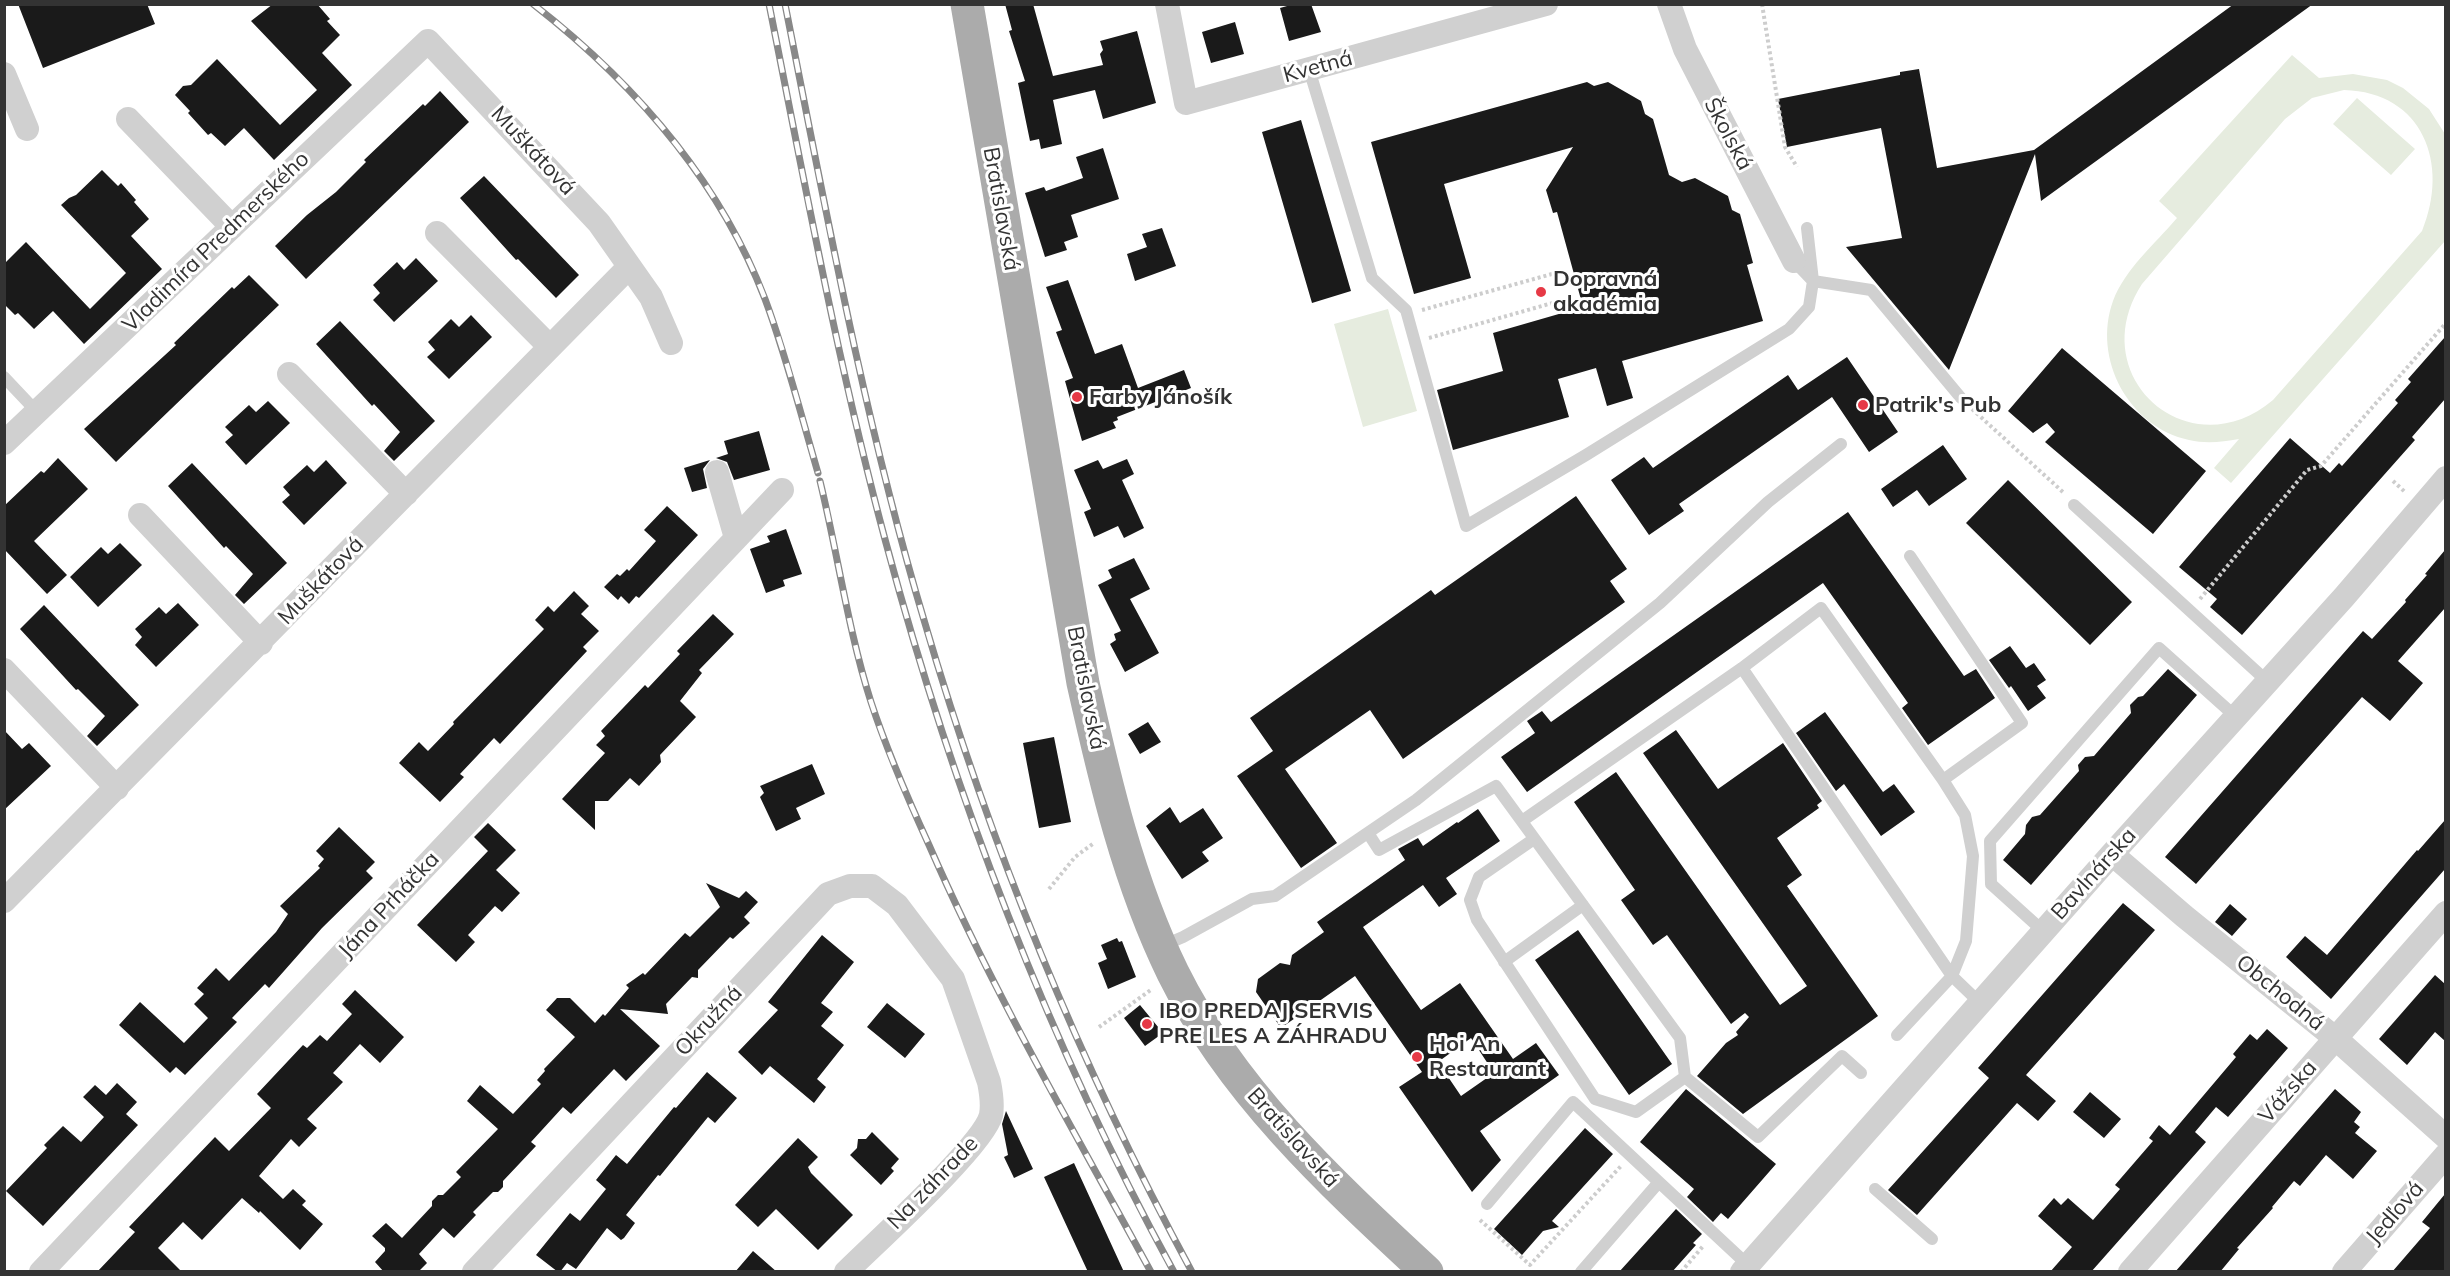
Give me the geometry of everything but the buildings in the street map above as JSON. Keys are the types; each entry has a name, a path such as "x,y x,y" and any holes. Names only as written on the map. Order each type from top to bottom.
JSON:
{"main road":[{"name":"Bratislavská","path":"967,4 1086,694 1102,771 1121,839 1167,959 1216,1047 1292,1142 1427,1272"}],"street":[{"name":"Kvetná","path":"1167,4 1186,103 1546,4"},
{"name":"Školská","path":"1669,4 1685,49 1794,261"},
{"name":"Vladimíra Predmerského","path":"4,443 428,41"},
{"name":"Muškátová","path":"428,41 599,223 651,297 671,343"},
{"path":"4,74 27,129"},
{"path":"128,119 232,227"},
{"path":"437,232 550,347"},
{"name":"Muškátová","path":"4,901 629,267"},
{"path":"289,374 406,494"},
{"path":"717,472 736,538"},
{"name":"Bavlnárska","path":"1748,1269 2043,931 2344,597 2445,478"},
{"name":"Jána Prháčka","path":"41,1272 782,490"},
{"name":"Muškátová","path":"140,515 261,642"},
{"path":"4,670 117,788"},
{"name":"Obchodná","path":"2112,854 2184,916 2336,1038 2445,1137"},
{"name":"Okružná","path":"474,1272 828,894 850,886 872,886 897,905 953,979"},
{"name":"Vážska","path":"2130,1272 2445,913"},
{"name":"Na záhrade","path":"846,1272 958,1161 981,1134 991,1115 992,1092 953,979"},
{"name":"Jedľová","path":"2344,1272 2445,1155"}],"lane":[{"path":"1309,69 1372,278 1406,310 1466,526 1789,329 1809,307 1813,281 1812,253 1807,228"},
{"path":"1794,261 1813,281 1871,290 1965,401"},
{"path":"4,377 37,412"},
{"path":"1167,959 1183,937 1252,899 1275,896 1416,800 1660,603 1768,502 1841,444"},
{"path":"2074,505 2268,682"},
{"path":"1910,556 2022,723 1943,780"},
{"path":"1522,821 1742,668 1821,608 1943,780 1965,816 1973,856 1966,941 1952,976 1897,1035"},
{"path":"2043,931 1991,884 1990,841 2159,648 2236,717"},
{"path":"1742,668 1952,976 1980,1003"},
{"path":"1368,833 1379,850 1496,786 1680,1038 1685,1077 1758,1137 1842,1056 1861,1073"},
{"path":"1534,839 1479,877 1470,900 1477,920 1595,1099 1636,1112 1685,1077"},
{"path":"1504,962 1583,905"},
{"path":"1486,1204 1573,1102 1714,1233 1748,1269"},
{"path":"1581,1272 1659,1182"},
{"path":"1875,1189 1932,1239"}],"path":[{"path":"1762,4 1785,147 1797,167"},
{"path":"1407,314 1552,274"},
{"path":"1415,342 1563,300"},
{"path":"2190,611 2307,470 2321,466 2445,323"},
{"path":"1965,401 2068,496 2074,505"},
{"path":"1049,889 1075,857 1095,843"},
{"path":"1099,1027 1167,959"},
{"path":"1479,1218 1530,1265 1630,1155"},
{"path":"1681,1272 1714,1233"}],"shaded area":[{"path":"2292,55 2319,78 2353,74 2387,80 2403,88 2429,109 2445,134 2445,241 2231,483 2214,468 2239,439 2202,442 2168,433 2149,421 2133,406 2112,367 2108,345 2108,323 2118,289 2141,257 2177,218 2159,201","holes":["2344,90 2371,94 2393,103 2411,118 2423,136 2430,157 2433,181 2430,206 2422,231 2273,400 2241,419 2209,425 2179,419 2154,403 2135,380 2125,351 2127,318 2142,284 2285,119 2312,98"]},
{"path":"2357,98 2415,149 2391,175 2333,124"},
{"path":"1388,309 1417,411 1363,427 1334,324"}],"railway":[{"path":"533,4 570,34 638,100 698,173 723,213 746,255 773,320 818,473"},
{"path":"769,4 823,274 853,409 912,637 942,730 1008,916 1086,1097 1128,1185 1174,1272"},
{"path":"785,4 864,391 902,544 950,704 1008,871 1075,1034 1112,1115 1192,1272"},
{"path":"820,481 863,675 898,775 954,900 1007,1008 1151,1272"}],"place":[{"name":"Dopravná akadémia","path":"1541,292"},
{"name":"Farby Jánošík","path":"1077,397"},
{"name":"Patrik's Pub","path":"1863,405"},
{"name":"IBO PREDAJ SERVIS PRE LES A ZÁHRADU","path":"1147,1024"},
{"name":"Hoi An Restaurant","path":"1417,1057"}]}
